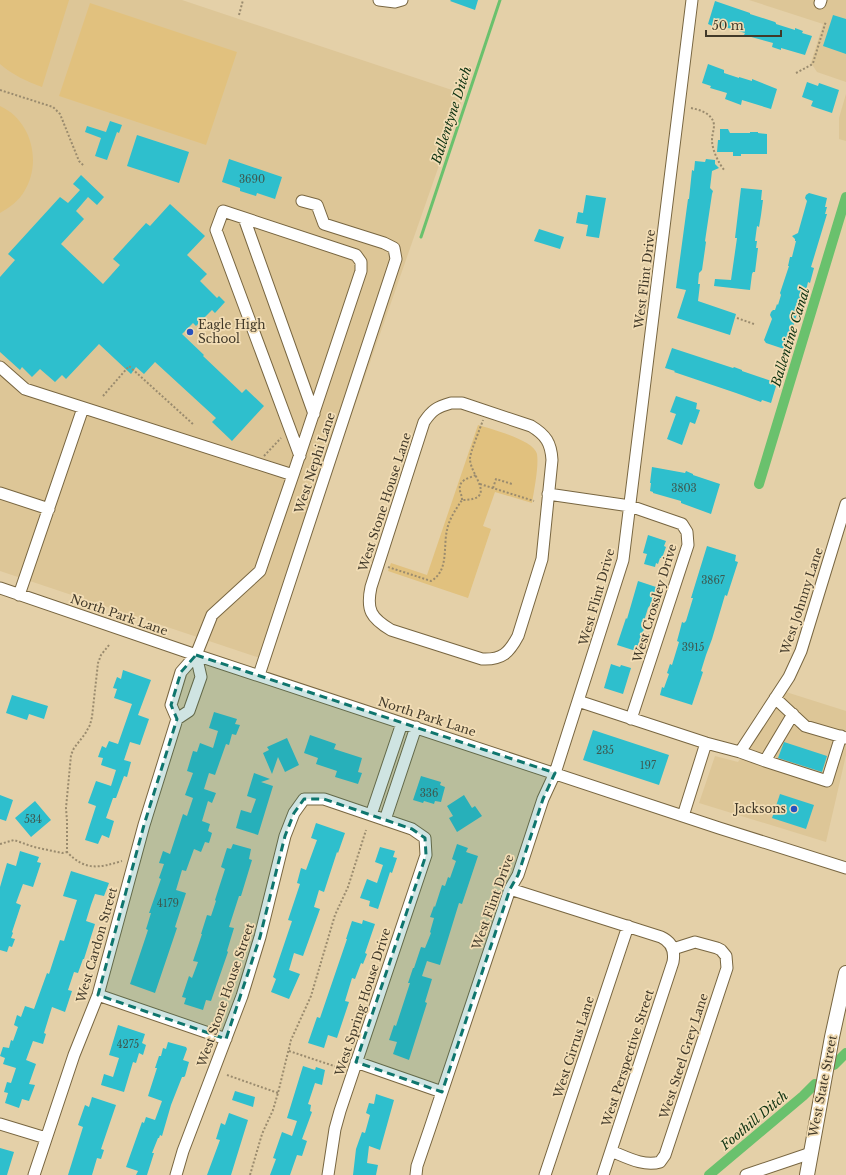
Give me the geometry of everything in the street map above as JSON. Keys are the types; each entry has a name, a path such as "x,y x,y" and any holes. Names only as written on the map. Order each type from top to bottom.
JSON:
{"main road":[{"name":"West State Street","path":"806,1175 832,1037 846,973"}],"street":[{"path":"379,0 395,2 402,0"},
{"name":"West Flint Drive","path":"416,1175 417,1166 510,889 518,875 543,799 556,773 623,560 692,0"},
{"name":"West Nephi Lane","path":"259,675 396,259 394,248 384,243 324,224 317,205 302,201"},
{"path":"177,719 171,705 182,672 196,655 212,614 260,571 294,475 361,271 361,262 356,255 223,211 216,230 300,456"},
{"path":"244,218 314,414"},
{"path":"0,367 25,389 294,475"},
{"name":"West Stone House Lane","path":"451,403 462,403 531,426 539,431 548,440 552,450 548,494 542,558 518,636 503,656 492,660 482,659 391,630 380,623 372,613 368,600 371,587 424,422 432,412 440,406 451,403"},
{"path":"19,595 83,408"},
{"path":"0,493 49,509"},
{"path":"548,494 630,506"},
{"name":"West Johnny Lane","path":"740,752 789,677 801,651 846,504"},
{"name":"West Crossley Drive","path":"630,506 682,524 687,532 688,545 632,719"},
{"name":"North Park Lane","path":"0,588 196,655 683,816 846,868"},
{"name":"West Cardon Street","path":"34,1175 74,1055 98,995 144,825 177,719 189,711 201,677 196,655"},
{"path":"578,701 827,781 843,737 805,726 775,698"},
{"path":"765,761 793,714"},
{"path":"402,723 371,815 385,820 416,727"},
{"path":"683,816 706,743"},
{"name":"West Stone House Street","path":"176,1175 189,1136 242,996 260,937 285,836 294,814 304,800 324,799 371,815"},
{"name":"West Spring House Drive","path":"328,1175 335,1129 426,855 424,838 412,829 385,820"},
{"path":"510,889 628,926 667,940 673,949"},
{"name":"West Cirrus Lane","path":"545,1175 628,926"},
{"name":"West Steel Grey Lane","path":"611,1151 646,1164 660,1162 665,1155 727,968 726,956 717,948 699,942 691,942 673,949"},
{"name":"West Perspective Street","path":"603,1175 673,962 673,949"},
{"path":"98,995 226,1039"},
{"path":"356,1062 442,1092"},
{"path":"0,1124 46,1138"},
{"path":"746,1175 810,1153"},
{"path":"777,1175 779,1164"}],"path":[{"path":"239,15 243,0"},
{"path":"796,73 811,65 813,62 826,21"},
{"path":"0,90 54,107 60,114 79,161 84,166"},
{"path":"691,108 709,114 713,119 714,126 712,147 720,166 725,171"},
{"path":"736,318 754,324"},
{"path":"103,396 129,366 194,425"},
{"path":"462,500 472,500 481,492 480,484 472,468 470,459 483,420"},
{"path":"263,457 281,438"},
{"path":"384,566 427,580 431,581 434,579 443,567 446,530 462,500 460,490 461,483 464,480 476,476"},
{"path":"493,488 496,479 512,484"},
{"path":"480,484 534,501"},
{"path":"109,644 101,655 98,663 90,725 71,754 66,808 67,852 72,858 94,867 102,867 122,861"},
{"path":"250,1175 262,1134 273,1110 292,1040 311,996 335,915 348,887 366,830"},
{"path":"0,844 14,840 34,847 62,853 67,852"},
{"path":"289,1051 340,1068"},
{"path":"227,1075 278,1093"}],"highlighted area":[{"path":"196,655 555,773 543,799 518,875 510,889 442,1092 356,1062 426,855 425,838 412,829 324,799 304,799 294,813 285,836 260,937 226,1039 98,995 144,825 177,719 171,705 181,672"}],"shaded area":[{"name":"Eagle High School","path":"0,0 182,0 464,94 266,660 0,571"},
{"path":"0,0 69,0 42,87 20,77 0,64"},
{"path":"749,0 846,0 846,82 817,72 811,63 823,24"},
{"path":"90,3 237,52 206,145 59,96"},
{"path":"846,94 846,141 839,139 839,118"},
{"path":"0,106 11,112 26,131 33,154 33,167 30,179 20,197 0,213"},
{"path":"478,425 502,432 528,444 537,454 537,465 532,503 495,492 483,526 491,529 468,598 388,571 391,563 427,575"},
{"path":"786,692 846,711 846,755 826,842 699,803 715,756 738,762"}],"building":[{"path":"478,0 475,10 450,1"},
{"path":"715,1 775,22 776,24 795,30 795,28 803,31 802,33 812,36 805,55 772,47 773,43 744,35 745,33 718,25 717,28 708,24"},
{"path":"833,15 846,19 846,54 823,46"},
{"path":"708,64 724,70 724,73 752,81 752,79 777,89 771,109 742,100 741,105 725,99 727,93 710,88 711,86 702,83"},
{"path":"807,82 818,86 819,83 839,90 832,113 811,106 813,101 802,97"},
{"path":"110,121 122,125 119,133 117,132 107,160 95,156 101,138 85,132 87,126 106,132"},
{"path":"720,129 728,129 730,133 758,132 767,134 767,154 741,154 741,156 733,156 733,152 717,152 718,140 720,140"},
{"path":"137,135 189,152 179,183 127,166"},
{"path":"229,159 282,177 275,199 257,193 256,196 240,191 240,188 222,182"},
{"path":"706,159 715,160 715,164 719,168 712,171 710,188 713,191 702,270 699,273 698,284 700,284 698,301 736,314 730,335 677,318 686,290 676,288 692,170 694,171 695,161 705,162"},
{"path":"81,175 104,197 97,205 88,197 76,211 84,219 61,244 103,284 120,265 113,259 146,223 150,226 170,204 205,236 187,255 207,274 200,281 217,298 219,296 225,302 215,313 212,310 196,326 193,323 182,334 242,393 246,389 264,406 232,441 212,422 216,418 155,362 144,374 136,367 131,374 99,344 66,379 62,375 55,382 40,369 32,377 22,367 20,370 0,352 0,277 15,260 8,254 60,197 68,203 80,190 73,184"},
{"path":"741,188 762,190 761,200 763,200 759,227 757,226 755,241 757,241 756,248 758,248 755,272 752,274 750,290 714,286 715,279 731,280 737,238 735,238"},
{"path":"809,193 827,198 825,214 827,214 811,267 814,268 810,283 808,282 789,341 787,341 784,349 766,343 764,340 772,319 770,315 771,312 775,310 777,304 778,305 781,295 780,293 789,266 790,257 792,257 796,241 792,236 798,233 807,201 805,198"},
{"path":"586,195 606,198 599,238 586,236 588,225 576,223 578,212 583,213"},
{"path":"539,229 564,237 560,249 534,241"},
{"path":"672,348 733,368 734,367 777,383 771,403 762,400 761,402 665,368"},
{"path":"676,396 697,403 696,409 700,410 695,424 690,422 682,445 667,439 676,414 670,412"},
{"path":"652,467 685,473 686,471 693,475 720,484 711,514 681,503 681,501 650,491"},
{"path":"648,535 666,541 664,546 666,547 662,558 660,558 658,564 656,563 655,567 644,564 647,554 643,553"},
{"path":"707,546 736,555 735,561 738,562 727,596 725,595 692,705 660,695 662,687 664,688 669,674 667,673 670,664 672,665 679,642 677,641 682,622 684,623 686,621 693,598 691,598"},
{"path":"638,581 656,587 643,624 645,624 644,629 636,651 617,645 626,618 627,619"},
{"path":"611,664 631,668 623,694 604,688"},
{"path":"123,670 151,680 138,715 149,719 140,745 130,742 124,760 131,762 127,777 124,776 116,798 113,798 106,818 114,821 109,838 102,835 98,844 85,840 96,806 88,803 96,781 111,786 116,770 101,765 103,758 98,757 102,746 106,748 109,741 118,744 132,704 114,698 117,689 113,688 117,677 121,679"},
{"path":"12,695 48,706 44,719 29,714 27,720 6,713"},
{"path":"214,712 237,719 235,724 240,725 236,735 232,734 229,745 226,744 215,775 209,773 204,789 216,793 212,803 208,801 202,821 210,824 208,831 212,833 209,843 205,842 201,852 194,849 186,871 182,870 176,890 186,893 175,927 177,928 155,993 130,984 148,930 146,929 151,913 149,913 161,879 159,878 164,864 159,863 163,851 170,854 183,814 187,816 193,798 185,795 193,773 187,771 193,751 197,752 200,743 213,748 218,731 209,728"},
{"path":"593,730 669,755 659,785 583,760"},
{"path":"310,735 336,744 334,749 362,758 358,772 362,773 358,784 335,777 337,771 316,764 318,758 304,753"},
{"path":"287,738 299,765 285,772 278,757 272,774 263,753 269,750 267,747"},
{"path":"784,742 827,756 822,772 778,758"},
{"path":"254,773 270,779 261,782 273,786 258,835 236,828 241,810 251,813 256,799 247,796"},
{"path":"421,776 441,782 440,785 445,787 441,802 435,801 434,804 413,800"},
{"name":"Jacksons","path":"780,794 814,805 806,829 772,818"},
{"path":"0,795 13,800 6,821 0,819"},
{"path":"464,795 472,808 475,806 482,816 457,832 449,818 453,816 447,806"},
{"path":"35,801 51,820 31,837 15,818"},
{"path":"316,823 345,833 324,892 319,890 314,907 320,909 303,956 294,953 289,970 300,974 289,999 271,992 276,979 273,977 292,921 288,920 300,884 297,883 301,868 306,870 317,840 311,838"},
{"path":"233,844 251,849 249,859 252,860 241,896 239,896 229,927 234,928 227,951 228,952 211,1001 206,1000 203,1010 184,1004 186,998 182,997 189,976 192,978 198,962 193,961 207,915 211,916 216,901 215,900 225,869 221,867 227,848 231,849"},
{"path":"457,844 468,848 466,852 478,856 462,904 459,903 440,965 427,961 422,976 432,979 425,1002 427,1003 409,1060 393,1054 397,1042 389,1040 394,1025 396,1026 410,983 408,983 421,947 425,948 431,933 434,918 430,917 434,906 435,907 442,885 445,886 448,877 450,878 456,861 452,859"},
{"path":"380,847 395,851 393,857 397,858 392,873 390,872 378,909 369,906 370,901 360,898 367,879 377,883 383,865 375,862"},
{"path":"20,851 39,857 37,862 41,863 33,887 23,884 16,903 21,905 12,932 11,938 15,939 12,947 9,946 7,952 0,950 0,887 7,863 16,866"},
{"path":"71,871 109,883 104,896 95,894 91,905 86,921 95,924 78,973 74,972 68,990 72,991 65,1012 52,1007 44,1033 46,1034 43,1044 33,1041 26,1060 36,1064 29,1084 35,1085 29,1101 22,1099 19,1108 5,1103 8,1093 4,1092 7,1082 11,1083 16,1068 3,1064 5,1058 0,1056 3,1047 9,1048 11,1040 13,1041 18,1027 14,1025 17,1015 21,1017 25,1006 34,1009 47,973 49,974 60,940 64,941 77,900 63,896"},
{"path":"363,920 375,924 365,953 367,954 363,964 361,963 355,979 352,978 345,1001 349,1002 337,1038 328,1035 324,1048 308,1043 317,1017 320,1018 352,921 362,924"},
{"path":"118,1025 145,1034 142,1043 146,1045 143,1055 139,1053 136,1063 133,1062 124,1092 101,1085 104,1074 113,1077 119,1058 109,1055"},
{"path":"168,1042 186,1047 187,1049 183,1060 189,1062 185,1076 182,1077 171,1105 162,1136 160,1135 158,1138 152,1153 154,1153 147,1175 136,1175 138,1171 126,1167 142,1122 144,1123 146,1117 155,1120 162,1101 148,1096 157,1068 155,1068 159,1056 161,1056 163,1048 166,1049"},
{"path":"303,1066 315,1070 316,1067 325,1070 322,1085 315,1083 308,1104 311,1105 310,1111 312,1112 302,1139 307,1141 302,1156 297,1155 290,1175 270,1175 276,1159 273,1158 282,1132 292,1136 297,1121 287,1118"},
{"path":"235,1091 255,1097 253,1107 232,1100"},
{"path":"376,1094 394,1100 380,1150 369,1146 367,1163 378,1165 376,1175 353,1175 356,1149 362,1132 365,1133 370,1115 366,1113 369,1103 374,1104"},
{"path":"92,1097 116,1105 101,1149 104,1150 101,1159 97,1158 92,1175 68,1175 83,1127 78,1125 85,1105 89,1107"},
{"path":"229,1113 248,1120 231,1175 207,1175 220,1140 216,1139 221,1123 225,1125"},
{"path":"0,1148 14,1152 7,1175 0,1175"}],"waterway":[{"name":"Ballentyne Ditch","path":"421,237 500,0"},
{"name":"Ballentine Canal","path":"759,484 846,197"},
{"name":"Foothill Ditch","path":"834,1065 846,1053"},
{"name":"Foothill Ditch","path":"709,1175 803,1096 815,1084"}],"place":[{"name":"Eagle High School","path":"190,332"},
{"name":"Jacksons","path":"794,809"}]}
